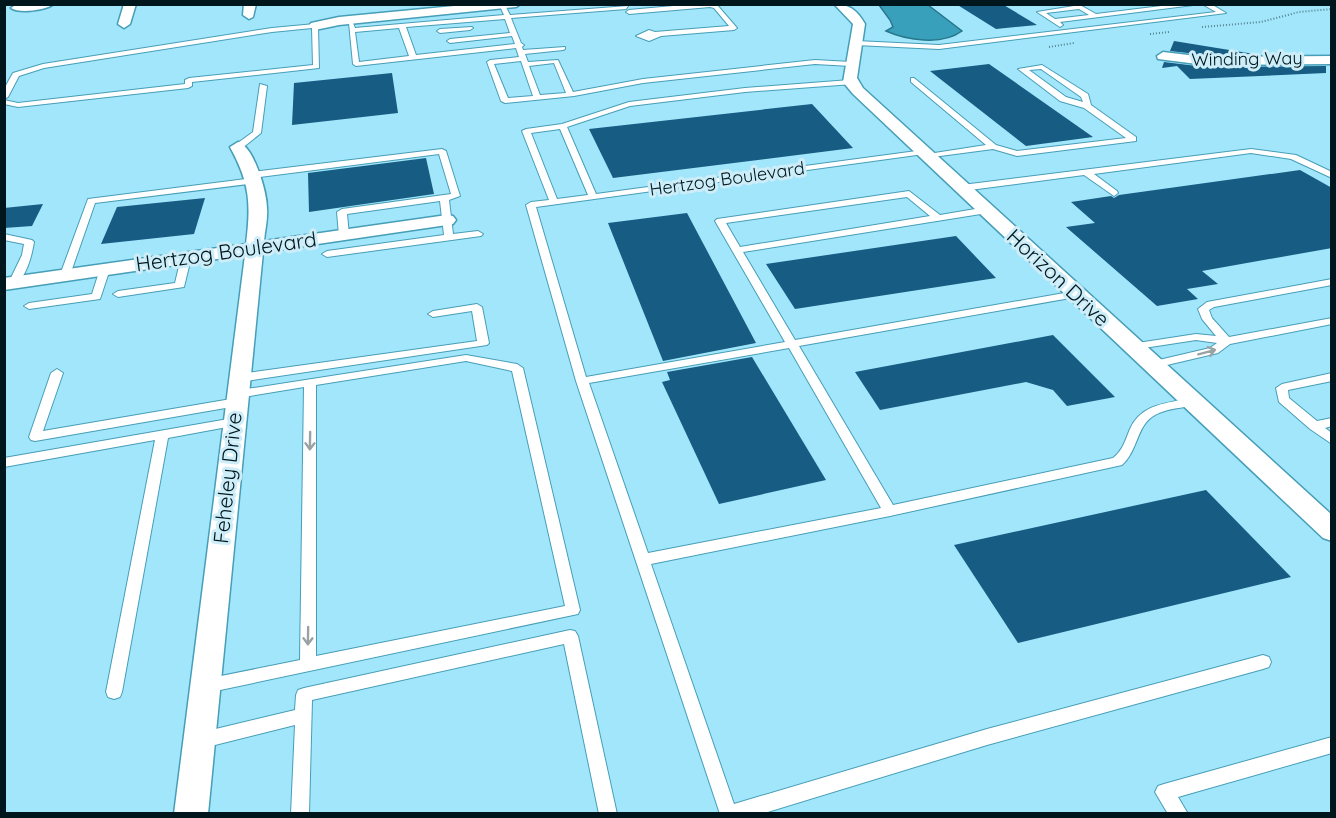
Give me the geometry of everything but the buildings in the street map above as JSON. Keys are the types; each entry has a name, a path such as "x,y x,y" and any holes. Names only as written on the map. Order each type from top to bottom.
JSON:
{"street":[{"path":"15,9 49,4"},
{"path":"124,24 130,4"},
{"path":"315,26 352,25 516,4"},
{"path":"839,4 858,20 850,82"},
{"name":"Winding Way","path":"1163,56 1207,62 1278,57 1332,60"},
{"name":"Horizon Drive","path":"850,82 1150,365 1332,531"},
{"name":"Feheley Drive","path":"191,813 259,209 258,191 238,147"},
{"name":"Hertzog Boulevard","path":"9,283 344,235 448,229"}],"lane":[{"path":"1055,21 1198,4"},
{"path":"856,43 939,47 1223,13 1205,4"},
{"path":"440,32 509,21 626,8 710,5 716,7 735,28 657,34 657,37 652,39 639,36 645,31"},
{"path":"503,6 537,98"},
{"path":"626,8 635,21"},
{"path":"1072,31 1040,12 1080,8 1096,17"},
{"path":"509,21 402,26 352,25 356,64 413,57 522,55 556,61 570,94"},
{"path":"315,26 317,67 189,81 188,86 18,105 4,99 16,75 43,66 272,30 315,26"},
{"path":"402,26 413,57"},
{"path":"450,41 515,34"},
{"path":"563,48 490,62 505,101 570,94 643,81 805,63 851,64"},
{"path":"914,80 993,147 1017,154 1133,139 1087,106 1063,99 1022,69 1042,67 1085,96 1087,106"},
{"path":"554,202 526,131 563,126 629,104 745,90 850,82"},
{"path":"238,147 256,133 263,86"},
{"path":"563,126 593,196"},
{"name":"Hertzog Boulevard","path":"582,381 531,205 993,147"},
{"path":"65,275 91,201 442,151 456,196 342,212 344,235"},
{"path":"962,188 1251,151 1293,157 1332,176"},
{"path":"1086,172 1114,193"},
{"path":"890,511 720,221 909,194 938,218"},
{"path":"444,198 448,229"},
{"path":"737,249 987,210"},
{"path":"327,254 448,229 478,234"},
{"path":"4,237 29,242 27,255 9,283"},
{"path":"118,294 180,285 186,258"},
{"path":"29,306 96,297 105,269"},
{"path":"1226,341 1203,314 1206,306 1332,282"},
{"path":"1076,294 582,381 729,813 987,737 1263,662"},
{"path":"4,463 162,435 237,399 483,343 477,307 433,314"},
{"path":"1131,347 1196,337 1226,341 1332,321"},
{"path":"1150,365 1214,351 1226,341"},
{"path":"57,373 35,437 310,383 466,358 517,368 573,610 205,687"},
{"path":"1332,377 1282,388 1283,399 1332,440"},
{"path":"308,665 310,383"},
{"path":"642,560 890,511 1117,462 1129,450 1144,417 1158,410 1192,402"},
{"path":"1314,426 1332,422"},
{"path":"114,692 162,435"},
{"path":"300,813 304,695 570,636 608,813"},
{"path":"199,741 303,716"},
{"path":"1179,813 1164,792 1332,745"}],"water":[{"path":"879,5 928,5 962,31 954,36 934,40 914,39 894,34 886,31 893,27"}]}
